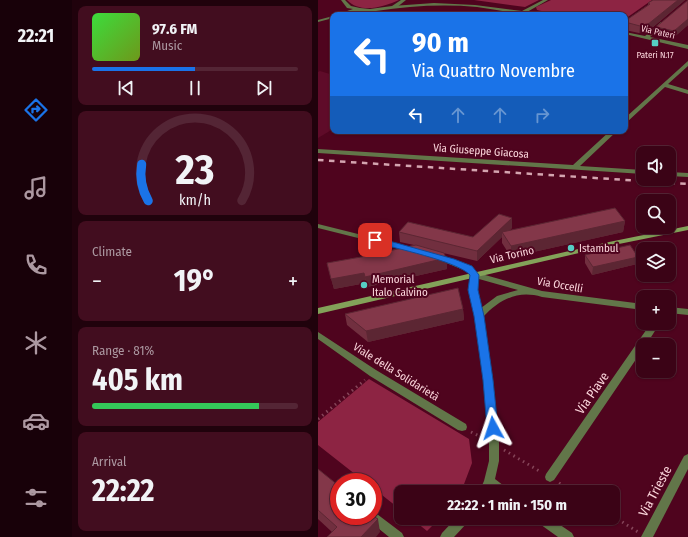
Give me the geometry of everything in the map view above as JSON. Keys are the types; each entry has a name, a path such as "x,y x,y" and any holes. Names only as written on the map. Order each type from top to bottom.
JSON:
{"main road":[{"name":"Via Torino","path":"318,311 609,244 688,228"}],"street":[{"path":"343,0 349,10"},
{"path":"394,7 404,0"},
{"path":"346,12 349,10 463,4 523,12 546,0"},
{"path":"389,12 408,6"},
{"path":"370,10 374,12"},
{"path":"318,22 330,17"},
{"path":"646,38 670,18"},
{"path":"318,22 330,23"},
{"name":"Via Pateri","path":"628,34 688,47"},
{"path":"628,118 688,63"},
{"path":"664,85 688,92"},
{"path":"574,168 611,134"},
{"name":"Via Giuseppe Giacosa","path":"318,152 636,172"},
{"path":"676,174 688,175"},
{"name":"Via Occelli","path":"318,226 428,254 469,269 475,275 533,292 593,302 636,306"},
{"path":"475,275 473,290 479,316 488,380 494,444 494,461 487,485"},
{"path":"479,316 492,302 506,294 533,292"},
{"path":"676,311 688,312"},
{"name":"Via Piave","path":"550,478 651,330"},
{"name":"Viale della Solidarietà","path":"318,336 373,373 462,427"},
{"name":"Via Trieste","path":"643,535 688,459"},
{"path":"489,481 494,485"},
{"path":"382,524 398,537"},
{"path":"446,537 457,525"},
{"path":"551,525 568,537"}],"path":[{"path":"318,419 373,373"},
{"path":"462,427 494,444 562,485"},
{"path":"620,520 643,535"}],"shaded area":[{"path":"347,0 399,0 379,7 365,8 358,7"},
{"path":"474,0 539,0 525,7"},
{"path":"551,0 652,0 628,17 628,12 546,12 537,10 536,7"},
{"path":"320,71 330,74 330,131 318,138 318,72"},
{"path":"369,379 469,439 472,463 464,485 394,485 394,504 382,495 382,473 354,473 318,445 318,422"},
{"path":"420,525 433,525 427,531"}],"building":[{"path":"653,0 678,0 647,25 642,24 640,26 628,23 628,19 650,4 648,3"},
{"path":"688,0 688,19 674,31 656,27"},
{"path":"615,208 625,221 511,246 502,232"},
{"path":"499,214 512,218 477,251 399,232 408,222 473,237"},
{"path":"416,245 444,253 446,258 365,277 364,273 331,279 327,263"},
{"path":"630,245 636,254 636,257 593,267 585,255"},
{"path":"458,288 463,309 366,331 345,314"},
{"path":"318,469 330,479 330,521 318,510"},
{"path":"335,525 372,525 361,537 327,537 337,527"}],"railway":[{"path":"318,160 688,184"}],"place":[{"name":"Pateri N.17","path":"655,43"},
{"name":"Istambul","path":"571,248"},
{"name":"Memorial Italo Calvino","path":"364,285"}],"route":[{"path":"375,240 451,261 469,269 475,275 473,290 479,316 493,428"}]}
